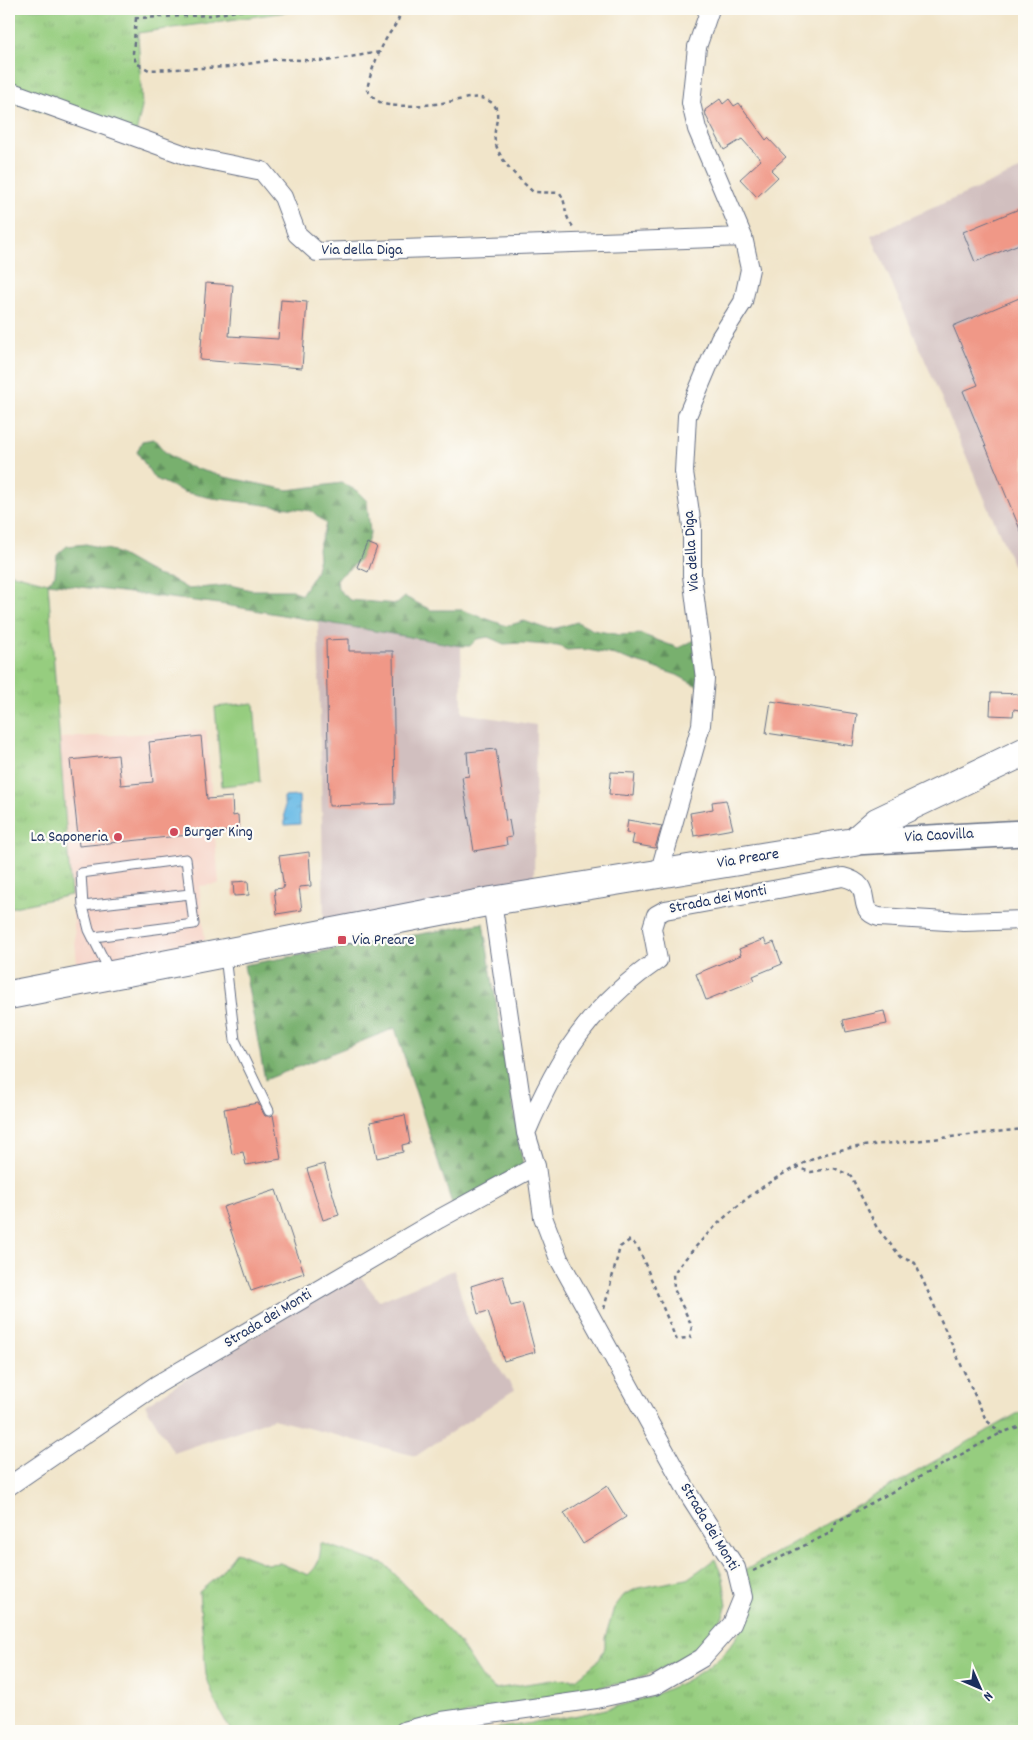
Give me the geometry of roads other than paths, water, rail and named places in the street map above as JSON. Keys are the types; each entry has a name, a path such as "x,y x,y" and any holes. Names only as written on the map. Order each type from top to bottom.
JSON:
{"main road":[{"path":"854,842 877,822 1024,752"},
{"name":"Via Caovilla","path":"854,842 1024,832"},
{"name":"Via Preare","path":"9,995 492,901 854,842"}],"street":[{"name":"Via della Diga","path":"659,874 702,725 705,679 692,576 692,526 684,472 687,416 720,338 743,302 750,270 743,237 697,129 691,103 696,47 710,9"},
{"name":"Via della Diga","path":"9,91 28,96 188,156 262,171 283,197 297,234 317,252 743,237"},
{"name":"Strada dei Monti","path":"526,1134 547,1084 571,1044 598,1008 620,988 658,960 652,928 656,915 665,910 843,877 856,880 862,887 866,908 871,915 879,917 964,922 1024,920"},
{"name":"Strada dei Monti","path":"404,1731 442,1722 596,1699 654,1686 702,1658 732,1624 743,1597 736,1568 691,1498 593,1323 559,1259 543,1217 536,1166 526,1134 492,901"},
{"name":"Strada dei Monti","path":"9,1486 158,1384 439,1219 536,1166"}],"lane":[{"path":"94,936 194,924 186,859 81,873 83,906 89,930 94,936 111,975"},
{"path":"83,906 190,894"},
{"path":"225,953 235,1040 269,1111"}],"water":[{"path":"299,796 300,824 285,825 284,797"}],"place":[{"name":"Burger King","path":"174,832"},
{"name":"La Saponeria","path":"118,837"},
{"name":"Via Preare","path":"342,940"}]}
